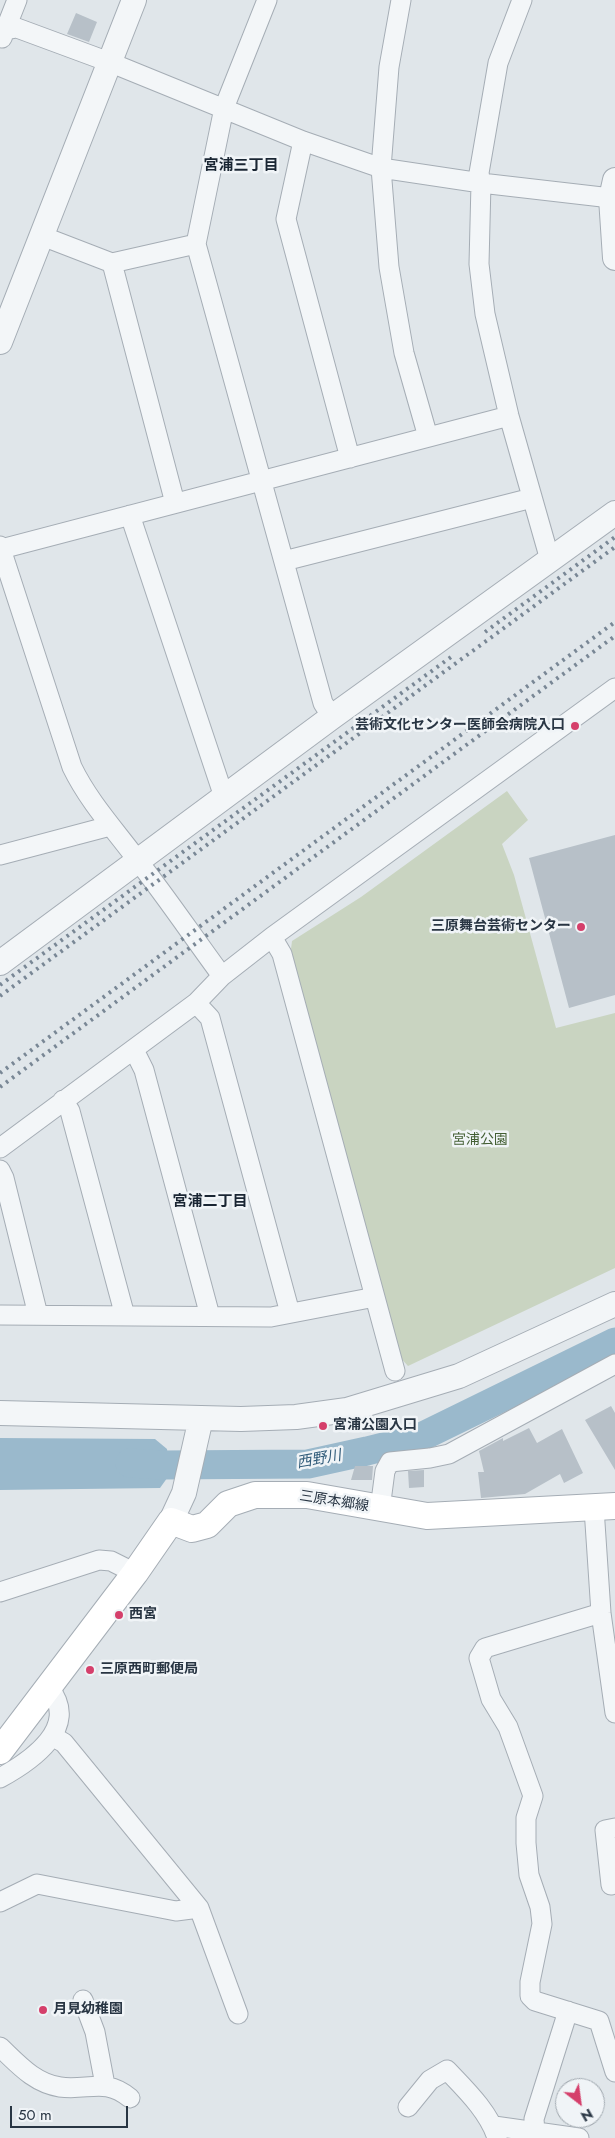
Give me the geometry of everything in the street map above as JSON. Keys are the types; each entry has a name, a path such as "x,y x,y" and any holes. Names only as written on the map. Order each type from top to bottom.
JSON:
{"main road":[{"name":"三原本郷線","path":"171,1521 192,1529 207,1525 228,1504 255,1495 307,1495 427,1516 605,1507"},
{"path":"0,1751 135,1573 171,1521"}],"street":[{"path":"2,36 17,0"},
{"path":"0,342 134,0"},
{"path":"267,0 224,108 196,244 263,480 323,703 332,717"},
{"path":"401,0 388,67 381,168 389,267 404,353 428,437"},
{"path":"522,0 498,63 479,173 479,264 485,314 509,416 550,560"},
{"path":"2,36 17,28 109,62 303,140 381,168 480,183 613,189 615,258"},
{"path":"303,140 286,219 350,458"},
{"path":"42,236 112,263 196,244"},
{"path":"112,263 175,503"},
{"path":"222,976 82,787 72,767 0,548 509,416"},
{"path":"284,560 532,498"},
{"path":"0,963 332,717 615,513"},
{"path":"130,515 224,797"},
{"path":"0,1148 196,1003 222,976 272,937 615,688"},
{"path":"0,855 110,826"},
{"path":"272,937 282,954 395,1371"},
{"path":"196,1003 210,1018 290,1313"},
{"path":"134,1050 144,1070 210,1316"},
{"path":"63,1100 70,1112 125,1316"},
{"path":"0,1170 4,1178 38,1315"},
{"path":"0,1315 271,1317 375,1297"},
{"path":"0,1413 241,1419 296,1417 347,1410 459,1376 615,1304"},
{"path":"380,1509 385,1471 390,1462 449,1454 615,1364"},
{"path":"171,1521 184,1493 201,1418"},
{"path":"605,1507 602,1613 613,1685 615,1713"},
{"path":"0,1592 99,1560 111,1561 135,1573"},
{"path":"602,1613 485,1648 479,1658 491,1699 508,1727 533,1796 526,1818 526,1843 529,1875 540,1907 542,1924 530,1982 530,1996 535,2001 599,2021 615,2072"},
{"path":"0,1778 26,1763 54,1737 59,1717 58,1699 49,1688"},
{"path":"54,1737 64,1743 199,1908 238,2014"},
{"path":"611,1885 605,1830 615,1828"},
{"path":"0,1902 37,1884 176,1911 199,1908"},
{"path":"83,2000 95,2032 105,2085"},
{"path":"535,2132 534,2120 568,2011"},
{"path":"0,2047 25,2072 40,2081 61,2087 105,2085 121,2090 130,2098"},
{"path":"408,2107 430,2080 447,2070 467,2091 495,2132 535,2132 579,2138"}],"green space":[{"name":"宮浦公園","path":"507,791 528,820 502,844 514,875 556,1028 615,1013 615,1268 408,1366 398,1355 379,1273 353,1188 291,949 292,941 361,897"}],"water":[{"path":"0,1438 155,1439 167,1449 170,1474 160,1488 0,1490"}],"building":[{"path":"76,13 97,22 89,42 67,34"},
{"name":"三原舞台芸術センター","path":"615,835 615,995 569,1008 529,858"},
{"path":"611,1406 615,1413 615,1470 585,1420"},
{"path":"529,1428 537,1443 562,1429 583,1473 564,1483 560,1474 525,1494 481,1498 478,1472 484,1472 479,1451 503,1438 503,1441"},
{"path":"355,1466 373,1466 372,1480 351,1480"},
{"path":"424,1470 424,1487 409,1488 408,1471"}],"waterway":[{"name":"西野川","path":"130,1463 162,1465 308,1464 367,1451 419,1438 615,1342"}],"railway":[{"path":"485,632 615,537"},
{"path":"0,996 615,547"},
{"path":"0,1073 615,622"},
{"path":"0,1087 615,636"},
{"path":"0,985 451,657"}],"place":[{"name":"芸術文化センター医師会病院入口","path":"575,726"},
{"name":"三原舞台芸術センター","path":"581,927"},
{"name":"宮浦公園入口","path":"323,1426"},
{"name":"西宮","path":"119,1615"},
{"name":"三原西町郵便局","path":"90,1670"},
{"name":"月見幼稚園","path":"43,2010"}],"district":[{"name":"宮浦三丁目","path":"241,166"},
{"name":"宮浦二丁目","path":"210,1202"}]}
